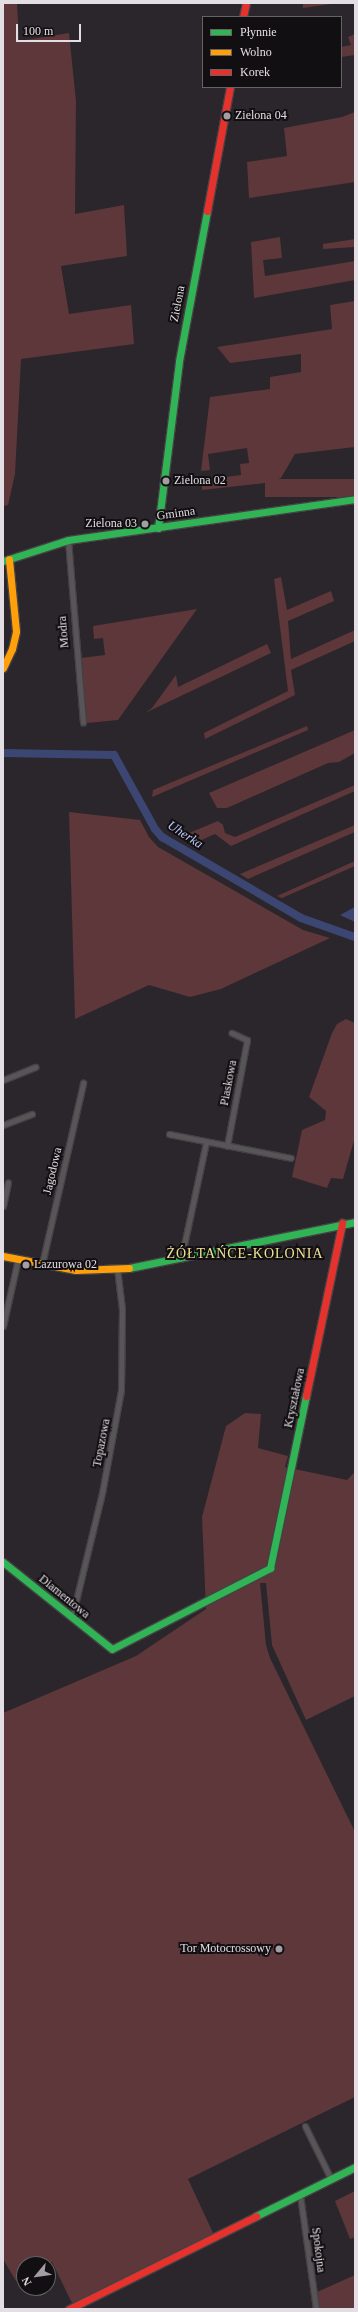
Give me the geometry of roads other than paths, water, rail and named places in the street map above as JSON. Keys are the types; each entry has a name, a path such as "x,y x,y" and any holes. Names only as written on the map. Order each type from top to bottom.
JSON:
{"street":[{"path":"244,16 246,3"},
{"name":"Zielona","path":"158,528 179,360 230,88"},
{"name":"Gminna","path":"6,560 68,540 355,499"},
{"name":"Modra","path":"68,540 83,722"},
{"path":"3,668 12,649 16,631 6,560"},
{"name":"Piaskowa","path":"227,1146 247,1040 232,1033"},
{"path":"3,1080 35,1067"},
{"name":"Jagodowa","path":"42,1264 83,1083"},
{"path":"3,1125 32,1114"},
{"path":"169,1134 291,1158"},
{"path":"181,1259 206,1142"},
{"path":"3,1206 8,1184"},
{"path":"3,1256 76,1270 117,1270 181,1259 342,1223 355,1222"},
{"name":"Kryształowa","path":"112,1649 263,1573 270,1568 342,1223"},
{"path":"3,1326 18,1259"},
{"name":"Topazowa","path":"72,1617 102,1493 120,1396 122,1309 117,1270"},
{"name":"Diamentowa","path":"3,1562 112,1649"},
{"path":"305,2126 331,2179"},
{"path":"69,2309 355,2167"},
{"name":"Spokojna","path":"300,2195 316,2309"}],"water":[{"path":"355,907 355,922 340,915"}],"waterway":[{"name":"Uherka","path":"3,753 114,755 155,829 162,837 301,918 355,937"}],"place":[{"name":"Zielona 04","path":"227,116"},
{"name":"Zielona 02","path":"166,481"},
{"name":"Zielona 03","path":"145,524"},
{"name":"Lazurowa 02","path":"26,1265"},
{"name":"Tor Motocrossowy","path":"279,1949"}],"district":[{"name":"ŻÓŁTAŃCE-KOLONIA","path":"245,1254"}]}
